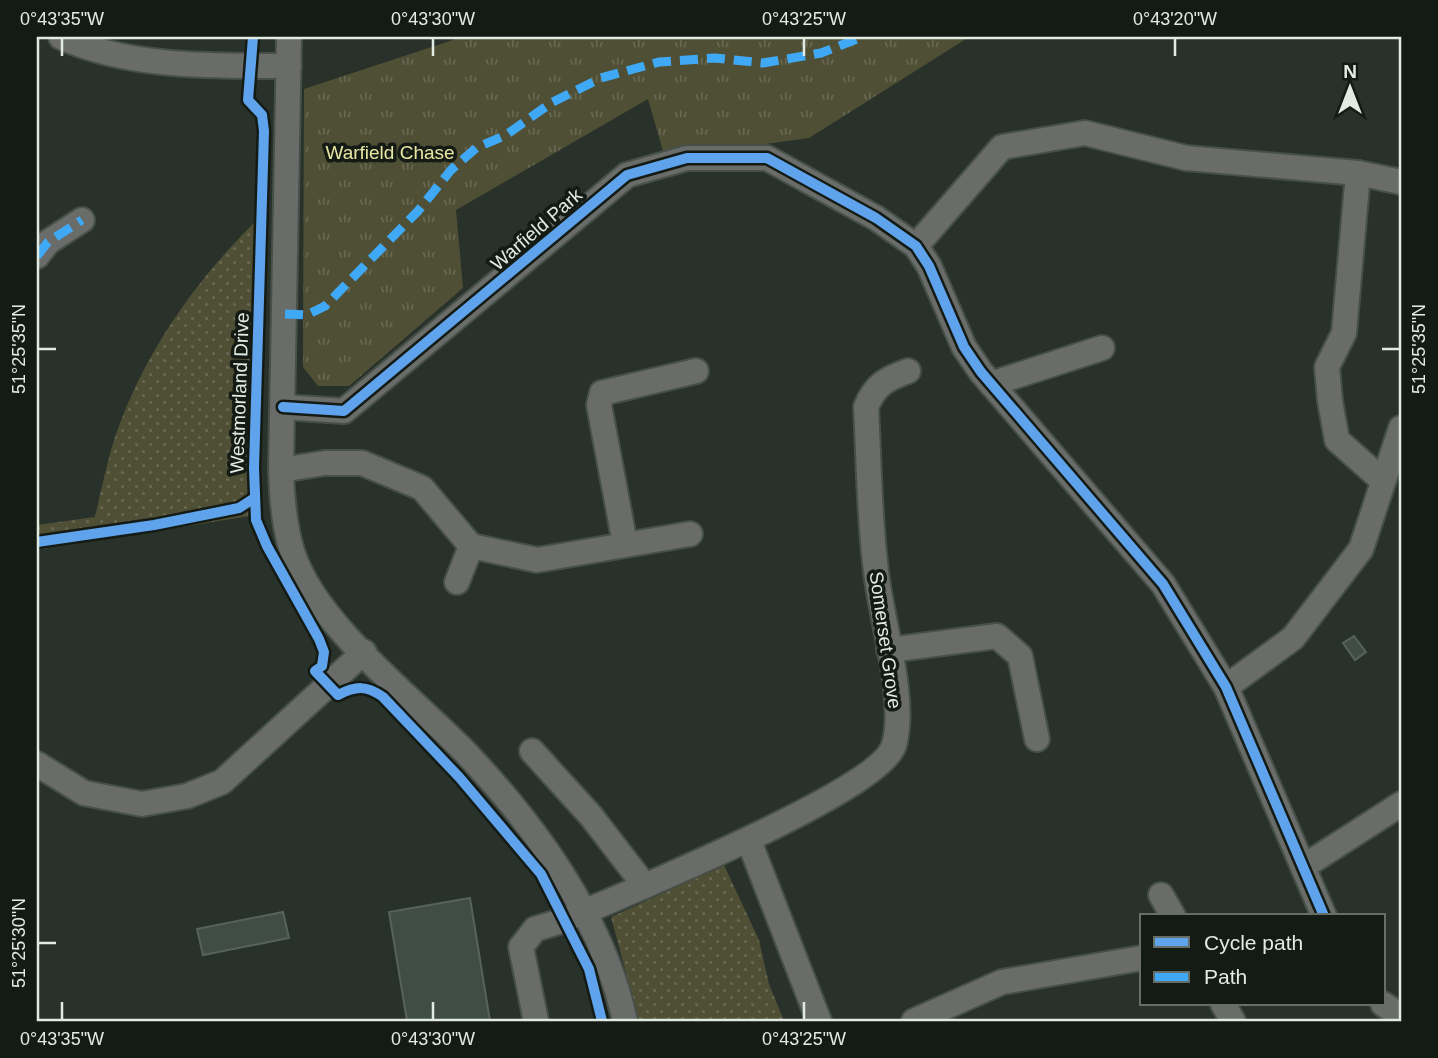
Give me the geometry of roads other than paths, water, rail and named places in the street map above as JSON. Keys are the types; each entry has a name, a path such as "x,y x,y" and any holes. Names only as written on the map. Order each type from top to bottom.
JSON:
{"street":[{"path":"61,37 161,61 289,66"},
{"path":"289,37 281,470 285,516 293,555 321,608 519,811 584,912 602,953 625,1021"},
{"path":"1323,914 1226,687 1163,584 991,384 964,348 929,266 916,246 1002,147 1086,132 1186,158 1358,173 1401,182"},
{"name":"Warfield Park","path":"283,407 344,411 627,175 687,158 767,158 876,218 916,246"},
{"path":"1358,173 1344,333 1327,367 1337,440 1382,480"},
{"path":"37,256 48,242 82,220"},
{"path":"991,384 1102,348"},
{"path":"625,544 600,405 602,393 696,371"},
{"name":"Somerset Grove","path":"536,1021 521,947 535,929 584,912 749,841 847,787 881,762 893,748 897,730 889,650 876,570 866,407 872,393 884,380 908,371"},
{"path":"1226,687 1293,638 1361,549 1401,428"},
{"path":"281,470 325,463 362,463 422,488 471,546 537,560 690,534"},
{"path":"457,582 471,546"},
{"path":"889,650 997,636 1020,656 1037,738"},
{"path":"37,764 84,793 142,804 187,796 222,782 364,652"},
{"path":"532,751 591,816 645,886"},
{"path":"1303,867 1401,804"},
{"path":"749,841 819,1021"},
{"path":"914,1021 1002,982 1140,958"},
{"path":"1386,1005 1401,1016"}],"park label":[{"name":"Warfield Chase","path":"390,152"}]}
